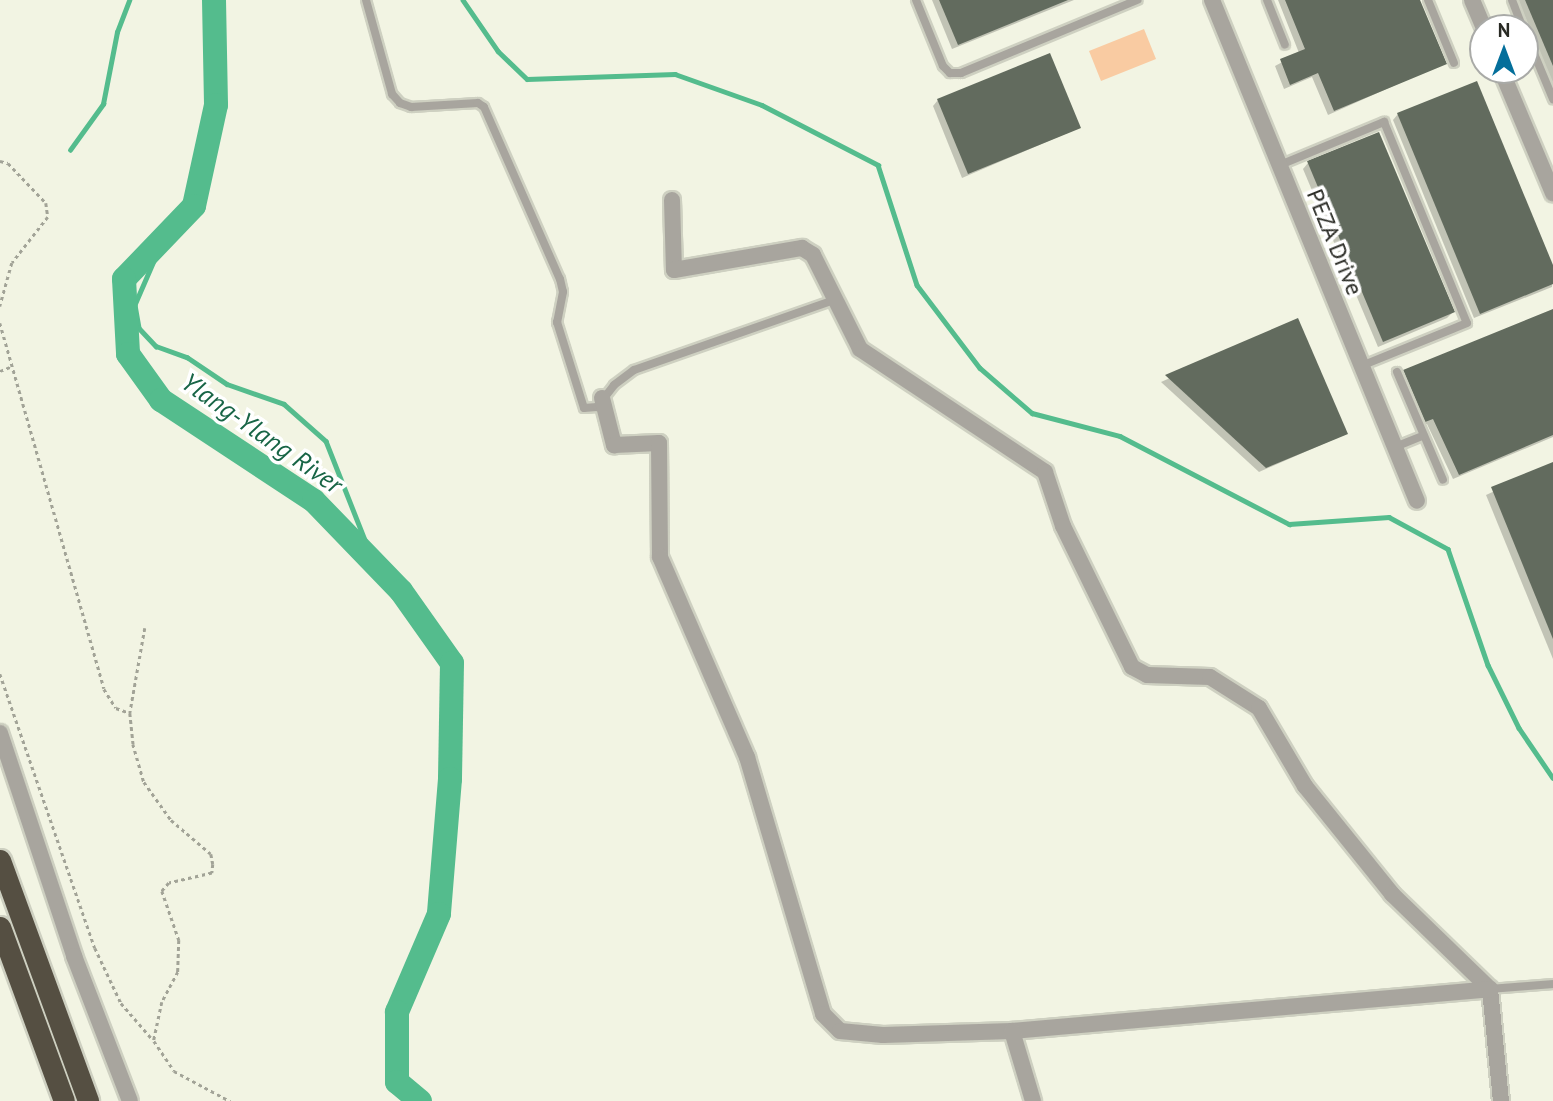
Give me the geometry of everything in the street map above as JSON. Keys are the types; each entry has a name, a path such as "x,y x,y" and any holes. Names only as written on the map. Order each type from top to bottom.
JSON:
{"highway":[{"path":"0,859 88,1101"},
{"path":"0,927 64,1101"}],"street":[{"name":"PEZA Drive","path":"1212,0 1417,502"},
{"path":"1507,84 1553,194"},
{"path":"672,200 674,270 802,248 813,255 860,349 1045,472 1063,526 1132,667 1147,675 1210,677 1259,708 1305,786 1392,894 1490,989 1501,1101"},
{"path":"602,398 614,446 659,443 660,557 747,757 822,1014 840,1031 883,1035 1012,1031 1490,989"},
{"path":"0,733 74,956 130,1101"},
{"path":"1012,1031 1033,1101"}],"lane":[{"path":"366,0 392,94 400,103 411,107 478,103 484,107 560,279 563,292 557,322 581,405 593,409 634,370 834,300"},
{"path":"916,0 943,66 950,73 961,74 1137,0"},
{"path":"1267,0 1285,45"},
{"path":"1429,0 1454,63"},
{"path":"1539,66 1553,99"},
{"path":"1280,165 1384,122 1462,310 1467,323 1362,366"},
{"path":"1397,372 1443,480"},
{"path":"1395,447 1424,435"},
{"path":"1490,989 1553,984"}],"path":[{"path":"0,161 8,163 46,203 48,217 12,263 0,306"},
{"path":"0,323 10,367 104,689 116,708 130,713"},
{"path":"0,371 10,367"},
{"path":"145,628 130,713 144,782 171,820 211,855 213,864 212,873 169,883 162,891 179,940 178,972 162,1002 154,1041"},
{"path":"0,674 95,948 121,1003 154,1041 174,1071 230,1101"}],"shaded area":[{"path":"1144,29 1156,59 1101,81 1089,51"}],"building":[{"path":"939,0 1068,0 958,45"},
{"path":"1285,0 1420,0 1447,64 1334,111 1318,73 1290,85 1280,59 1305,49"},
{"path":"1525,0 1553,0 1553,66 1539,33 1539,14 1531,14"},
{"path":"1050,53 1081,128 968,174 937,99"},
{"path":"1470,84 1478,84 1553,265 1553,284 1480,314 1397,113"},
{"path":"1379,132 1455,312 1383,342 1307,161"},
{"path":"1553,309 1553,435 1459,475 1433,419 1425,422 1403,370"},
{"path":"1298,318 1348,434 1266,468 1165,375"},
{"path":"1553,462 1553,639 1491,487"}],"waterway":[{"path":"70,150 103,104 117,32 129,0"},
{"name":"Ylang-Ylang River","path":"214,0 216,105 194,206 124,279 128,354 161,400 314,501 401,591 452,663 450,779 439,914 397,1012 397,1082 420,1101"},
{"path":"463,0 498,51 527,79 675,74 762,105 878,165 917,285 980,368 1032,413 1120,436 1289,524 1389,517 1448,549 1488,665 1519,728 1553,778"},
{"path":"164,238 135,305 139,328 156,346 187,357 227,384 284,404 326,441 374,563"}]}
